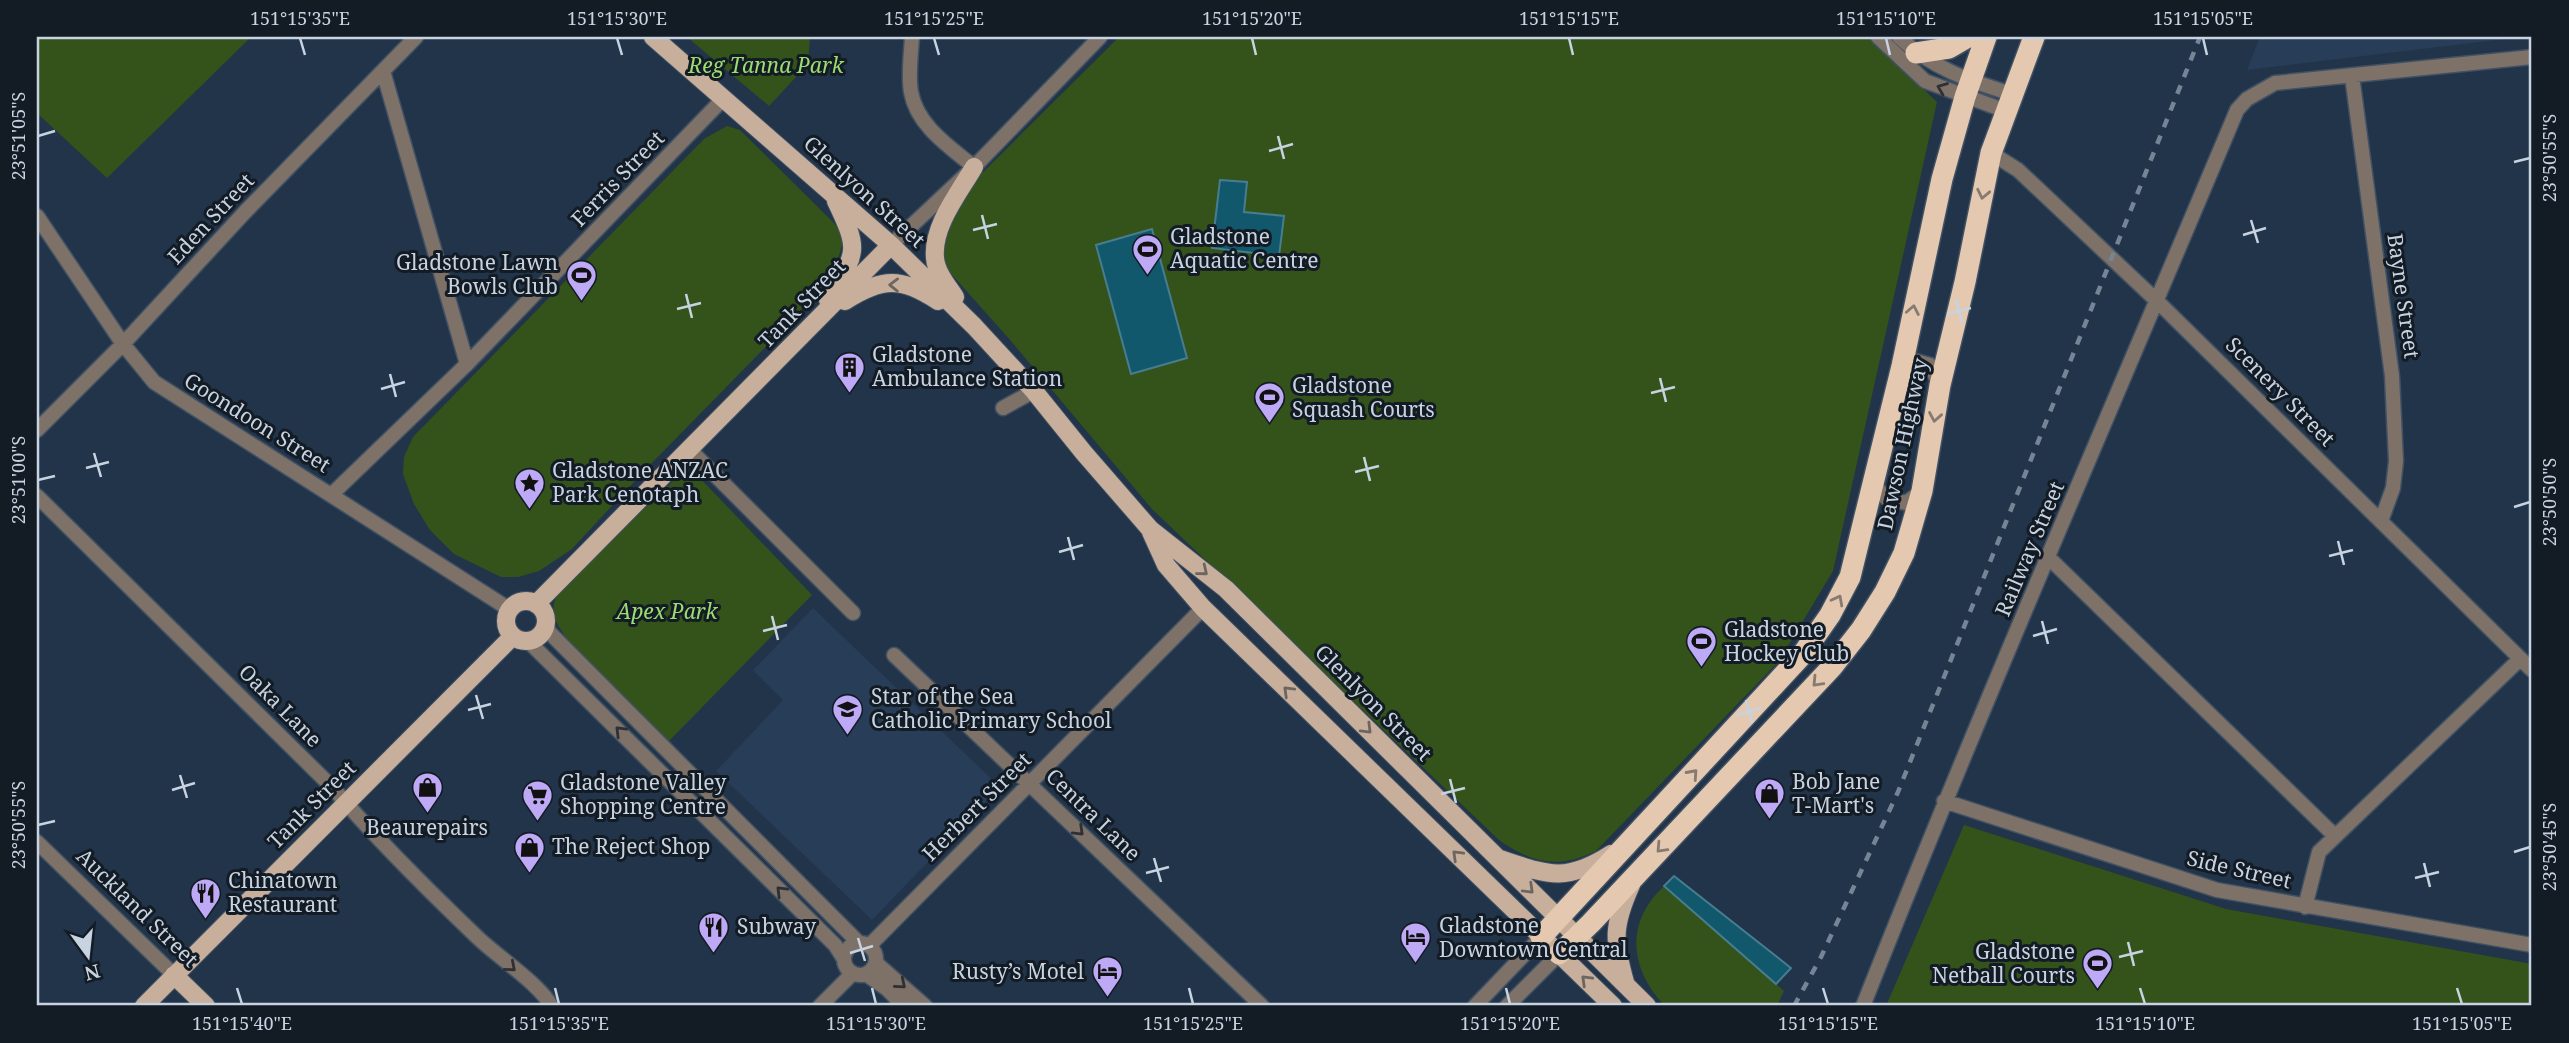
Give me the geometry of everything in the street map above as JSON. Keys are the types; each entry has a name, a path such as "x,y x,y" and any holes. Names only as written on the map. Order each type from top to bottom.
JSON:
{"highway":[{"path":"1916,53 1949,48 1968,37"},
{"name":"Dawson Highway","path":"1541,937 1802,655 1830,615 1850,577 1902,366 1928,239 1968,89 1986,37"},
{"name":"Dawson Highway","path":"1559,954 1832,667 1861,630 1885,592 1904,553 1922,491 1940,385 1965,282 1991,153 2035,37"}],"main road":[{"name":"Glenlyon Street","path":"653,37 891,245 974,326 1034,391 1150,529 1226,589 1647,1006"},
{"path":"974,167 944,217 936,243 935,258 939,273 974,326"},
{"path":"816,321 854,251 850,233 834,196"},
{"name":"Tank Street","path":"536,604 891,245"},
{"path":"816,321 860,292 898,282 921,290 974,326"},
{"name":"Glenlyon Street","path":"1150,529 1166,565 1203,608 1613,1006"},
{"path":"524,601 536,604 545,617 544,627 538,636 520,638 509,632 506,620 509,609 524,601"},
{"name":"Tank Street","path":"144,1006 346,804 520,638"},
{"path":"1496,858 1539,872 1576,872 1591,867 1636,837"},
{"path":"1625,984 1616,936 1619,914 1636,875"},
{"name":"Auckland Street","path":"174,975 206,1006"}],"street":[{"name":"Eden Street","path":"37,430 123,344 245,212 416,37"},
{"path":"912,37 910,82 916,107 929,128 974,167"},
{"name":"Tank Street","path":"891,245 974,167 1100,37"},
{"path":"1878,37 1925,80 1968,89 2009,103"},
{"path":"1899,37 1916,53 1968,89"},
{"path":"2352,76 2532,57"},
{"path":"383,71 467,364"},
{"name":"Railway Street","path":"1863,1006 1944,801 2237,110 2247,99 2275,83 2352,76"},
{"name":"Bayne Street","path":"2352,76 2392,376 2396,460 2393,488 2381,521"},
{"name":"Ferris Street","path":"331,495 467,364 724,98"},
{"name":"Scenery Street","path":"1991,153 2018,170 2157,301 2532,670"},
{"name":"Goondoon Street","path":"37,216 123,344 153,382 509,609"},
{"path":"1902,366 1912,360 1930,365 1940,385"},
{"path":"1003,408 1034,391"},
{"path":"690,450 853,613"},
{"path":"1874,485 1886,498 1906,503 1922,491"},
{"name":"Oaka Lane","path":"37,496 324,778 346,804 469,929 533,986 551,1006"},
{"path":"2049,558 2335,836"},
{"name":"Herbert Street","path":"864,944 1029,784 1203,608"},
{"path":"544,627 876,953 865,970 820,1006"},
{"path":"520,638 835,945 848,970 865,970 925,1006"},
{"name":"Centra Lane","path":"894,655 1262,1006"},
{"path":"2305,907 2319,852 2520,659"},
{"name":"Side Street","path":"1944,801 2217,890 2532,945"},
{"name":"Auckland Street","path":"37,842 174,975"},
{"path":"1475,1006 1541,937"},
{"path":"844,959 848,948 864,944"},
{"path":"1507,1006 1559,954"},
{"path":"865,970 904,1006"}],"shaded area":[{"path":"2260,37 2522,37 2247,70"},
{"path":"1220,180 1247,182 1244,212 1284,216 1279,256 1212,248"},
{"path":"1152,229 1187,358 1131,374 1096,245"},
{"name":"Star of the Sea Catholic Primary School","path":"813,608 1000,787 872,920 716,771 783,700 753,670"},
{"path":"1674,876 1791,968 1776,984 1664,886"}],"green space":[{"path":"37,37 251,37 107,178 37,113"},
{"name":"Reg Tanna Park","path":"687,37 810,37 808,64 769,106"},
{"path":"1119,37 1869,37 1937,102 1833,571 1779,661 1596,851 1570,860 1546,861 1523,854 1499,840 1152,509 946,268 942,246 957,198"},
{"path":"727,126 740,130 838,227 843,242 832,279 645,470 572,549 539,571 518,577 501,577 454,554 430,530 414,504 403,474 404,457 413,437 704,139"},
{"name":"Apex Park","path":"689,473 696,474 812,595 669,741 573,646 555,618 554,606 562,588 675,479"},
{"path":"1964,825 2226,909 2532,964 2532,1006 1886,1006"},
{"path":"1664,886 1784,991 1777,1006 1665,1006 1644,977 1636,946 1643,915 1651,900"}],"railway":[{"path":"1794,1006 1821,957 1898,792 2200,37"}],"place":[{"name":"Gladstone Aquatic Centre","path":"1147,276"},
{"name":"Gladstone Lawn Bowls Club","path":"581,302"},
{"name":"Gladstone Ambulance Station","path":"849,394"},
{"name":"Gladstone Squash Courts","path":"1269,425"},
{"name":"Gladstone ANZAC Park Cenotaph","path":"529,510"},
{"name":"Gladstone Hockey Club","path":"1701,669"},
{"name":"Star of the Sea Catholic Primary School","path":"848,736"},
{"name":"Beaurepairs","path":"427,815"},
{"name":"Bob Jane T-Mart's","path":"1769,821"},
{"name":"Gladstone Valley Shopping Centre","path":"537,822"},
{"name":"The Reject Shop","path":"529,874"},
{"name":"Chinatown Restaurant","path":"205,920"},
{"name":"Subway","path":"714,954"},
{"name":"Gladstone Downtown Central","path":"1416,965"},
{"name":"Gladstone Netball Courts","path":"2098,991"},
{"name":"Rusty’s Motel","path":"1107,999"}]}
